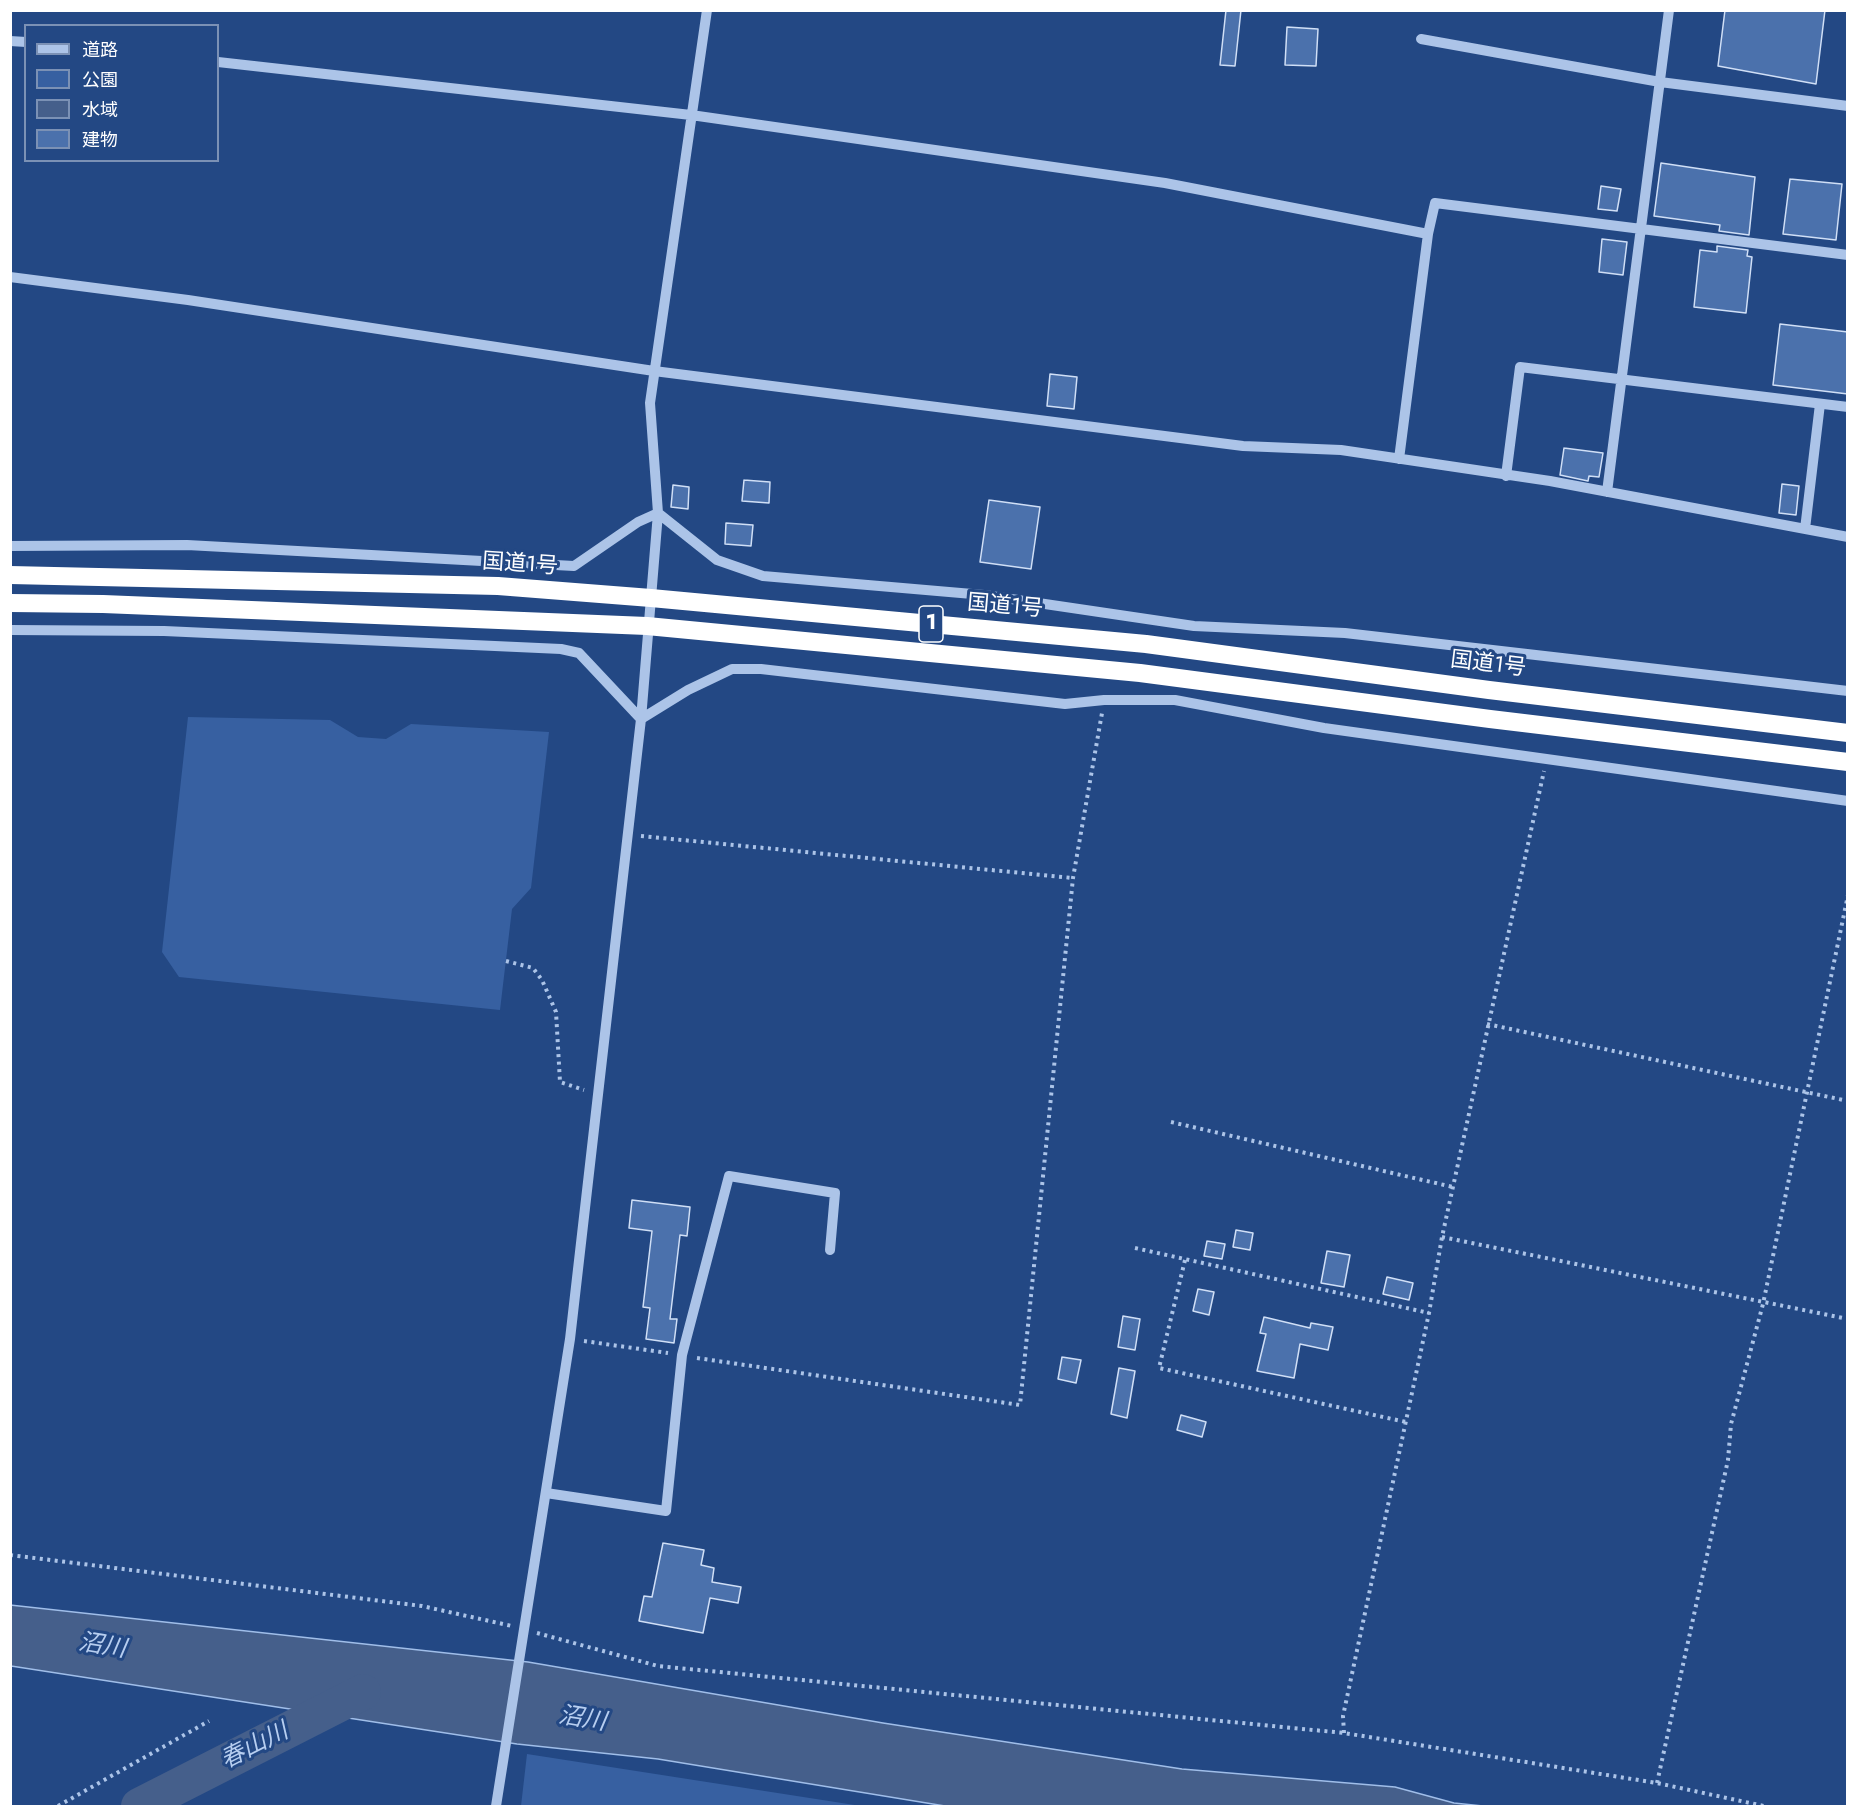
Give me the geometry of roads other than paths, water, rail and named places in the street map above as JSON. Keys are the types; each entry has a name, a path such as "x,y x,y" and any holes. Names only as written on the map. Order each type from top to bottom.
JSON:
{"highway":[{"name":"国道1号","path":"10,574 498,586 651,598 1146,644 1489,690 1848,733"},
{"name":"1","path":"10,603 103,604 647,626 1140,673 1848,762"}],"street":[{"path":"496,1806 570,1339 641,719 658,513 650,403 707,10"},
{"path":"1607,492 1669,10"},
{"path":"1421,39 1660,82 1848,106"},
{"path":"219,62 691,115 1165,183 1428,234"},
{"path":"1399,459 1428,234 1435,203 1848,255"},
{"path":"10,277 188,300 654,371 1243,446 1341,450 1550,481 1848,537"},
{"path":"1506,476 1520,367 1848,407"},
{"path":"1806,529 1820,404"},
{"path":"10,546 187,545 574,566 638,522 658,513"},
{"path":"658,513 717,560 763,576 984,595 1194,626 1345,633 1848,692"},
{"path":"10,630 164,631 561,649 579,653 641,719"},
{"path":"641,719 688,690 732,669 761,669 1065,704 1104,700 1175,700 1324,728 1848,801"},
{"path":"546,1493 666,1510 681,1355 729,1176 835,1193 830,1250"}],"water":[{"name":"沼川","path":"10,1605 528,1662 883,1723 1182,1769 1395,1787 1454,1803 1483,1806 945,1806 658,1759 517,1744 11,1666"}],"waterway":[{"name":"春山川","path":"139,1806 363,1692"}]}
